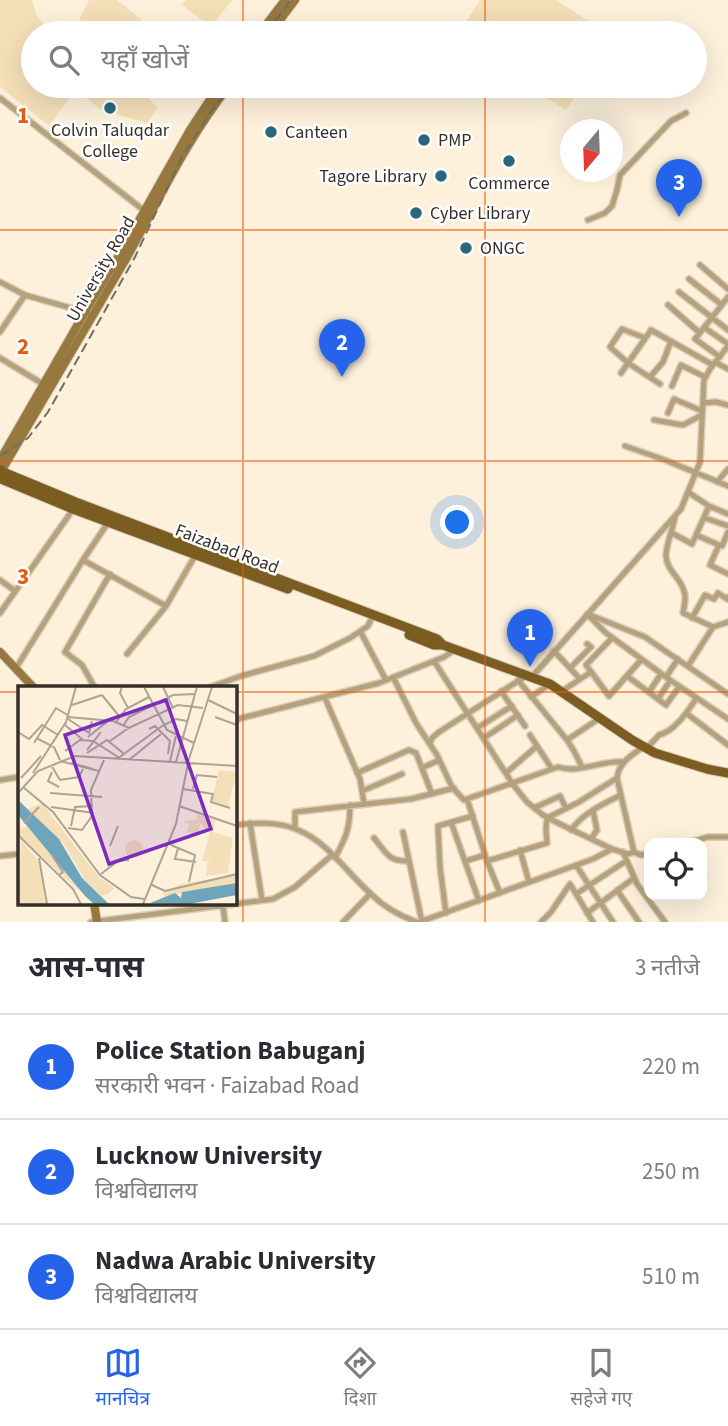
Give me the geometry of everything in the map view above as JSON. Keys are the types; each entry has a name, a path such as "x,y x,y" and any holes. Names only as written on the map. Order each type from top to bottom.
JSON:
{"main road":[{"path":"269,21 285,0"},
{"path":"279,21 295,0"},
{"name":"University Road","path":"147,213 190,130 211,98"},
{"name":"University Road","path":"0,460 189,142 219,98"},
{"name":"University Road","path":"1,474 88,314"},
{"name":"Faizabad Road","path":"1,474 76,506 372,618 437,639 443,645 526,678 550,684 645,748 671,759 728,772"},
{"path":"0,652 32,686"},
{"path":"94,904 97,922"}],"street":[{"path":"0,98 147,213"},
{"path":"588,220 605,213 612,206 620,175 671,121 686,113"},
{"path":"700,265 728,289"},
{"path":"689,279 722,306"},
{"path":"0,282 25,295 88,314"},
{"path":"679,292 728,330"},
{"path":"0,332 25,295"},
{"path":"716,361 695,339 728,297"},
{"path":"430,744 439,732 501,691 526,678 554,651 681,509 700,462 705,377 728,345 668,305"},
{"path":"645,338 622,329 610,347 628,363 660,384"},
{"path":"621,373 650,330 728,369"},
{"path":"650,377 663,362 671,341"},
{"path":"0,358 43,384"},
{"path":"672,386 681,365 705,377"},
{"path":"668,413 674,399 702,413"},
{"path":"703,403 728,405"},
{"path":"654,420 683,425 702,413"},
{"path":"625,446 727,484"},
{"path":"717,482 728,469"},
{"path":"688,492 709,506 728,514"},
{"path":"1,609 76,506"},
{"path":"672,533 692,544 709,506"},
{"path":"676,517 666,552 670,570 684,590 683,613 713,627"},
{"path":"16,668 110,518"},
{"path":"705,518 728,526"},
{"path":"728,532 709,565 728,575"},
{"path":"696,535 719,545"},
{"path":"127,654 166,606 197,551"},
{"path":"83,560 166,606"},
{"path":"94,686 82,665 65,652 110,574"},
{"path":"0,580 15,591"},
{"path":"692,618 705,595 714,599 718,593 727,599 728,597"},
{"path":"587,614 612,638 665,678 728,719"},
{"path":"587,614 645,637 728,694"},
{"path":"214,686 314,656 368,626 372,618"},
{"path":"688,666 713,627 728,622"},
{"path":"360,631 386,680"},
{"path":"612,638 586,665 609,696 641,660"},
{"path":"570,668 589,646 597,653"},
{"path":"236,720 386,680 456,649"},
{"path":"554,651 580,678"},
{"path":"649,692 665,678 678,659"},
{"path":"434,661 527,802 547,818 612,849 644,855"},
{"path":"562,691 591,672"},
{"path":"627,676 666,705 679,687"},
{"path":"393,677 416,723 454,788 464,800 558,767 568,770 613,761 623,762"},
{"path":"526,678 531,697 567,740 582,767"},
{"path":"658,699 665,678"},
{"path":"531,697 550,684"},
{"path":"501,691 526,726"},
{"path":"325,698 357,773 364,803"},
{"path":"634,852 617,778 618,770 623,762 663,734 686,713 696,698"},
{"path":"477,728 512,706"},
{"path":"686,713 728,745"},
{"path":"484,738 518,715"},
{"path":"567,740 600,718"},
{"path":"530,735 552,769"},
{"path":"506,773 537,746"},
{"path":"357,773 410,750 416,753 432,794"},
{"path":"422,768 439,760"},
{"path":"362,791 402,774"},
{"path":"0,780 18,778"},
{"path":"547,818 617,778"},
{"path":"295,828 295,811 411,799 454,788"},
{"path":"571,830 577,821 621,795"},
{"path":"534,808 560,796 566,808"},
{"path":"467,799 500,893"},
{"path":"91,922 273,899 295,887 334,857 350,824 350,805"},
{"path":"591,839 597,830 593,811"},
{"path":"446,913 438,826 473,816"},
{"path":"469,860 547,844 547,818"},
{"path":"451,822 479,901"},
{"path":"250,823 262,900"},
{"path":"236,825 277,824 295,828 317,840 386,907 418,922 576,865 612,849"},
{"path":"403,832 418,922"},
{"path":"374,838 392,859 409,860"},
{"path":"704,838 727,839"},
{"path":"520,850 529,882"},
{"path":"623,852 637,884 665,922"},
{"path":"0,856 18,854"},
{"path":"576,894 626,861"},
{"path":"576,865 613,922"},
{"path":"587,912 634,878"},
{"path":"541,922 570,884 593,922"},
{"path":"617,890 639,922"},
{"path":"343,922 370,894"},
{"path":"223,906 225,922"}],"shaded area":[{"path":"0,0 32,0 41,21 21,21 21,98 70,98 49,126 0,87"},
{"path":"89,0 117,0 143,21 79,21"},
{"path":"186,0 232,0 216,21 203,21 182,5"},
{"path":"480,0 556,0 588,21 467,21"},
{"path":"86,98 148,98 158,108 147,123 101,110"},
{"path":"547,98 574,98 566,110"}],"railway":[{"path":"275,21 291,0"},
{"path":"0,456 28,438 48,412 135,257 182,157 222,98"}],"place":[{"name":"Colvin Taluqdar College","path":"110,108"},
{"name":"Canteen","path":"271,132"},
{"name":"PMP","path":"424,140"},
{"name":"Commerce","path":"509,161"},
{"name":"Tagore Library","path":"441,176"},
{"name":"Cyber Library","path":"416,213"},
{"name":"Nadwa Arabic University","path":"679,217"},
{"name":"ONGC","path":"466,248"},
{"name":"Lucknow University","path":"342,377"},
{"name":"Police Station Babuganj","path":"530,667"}]}
